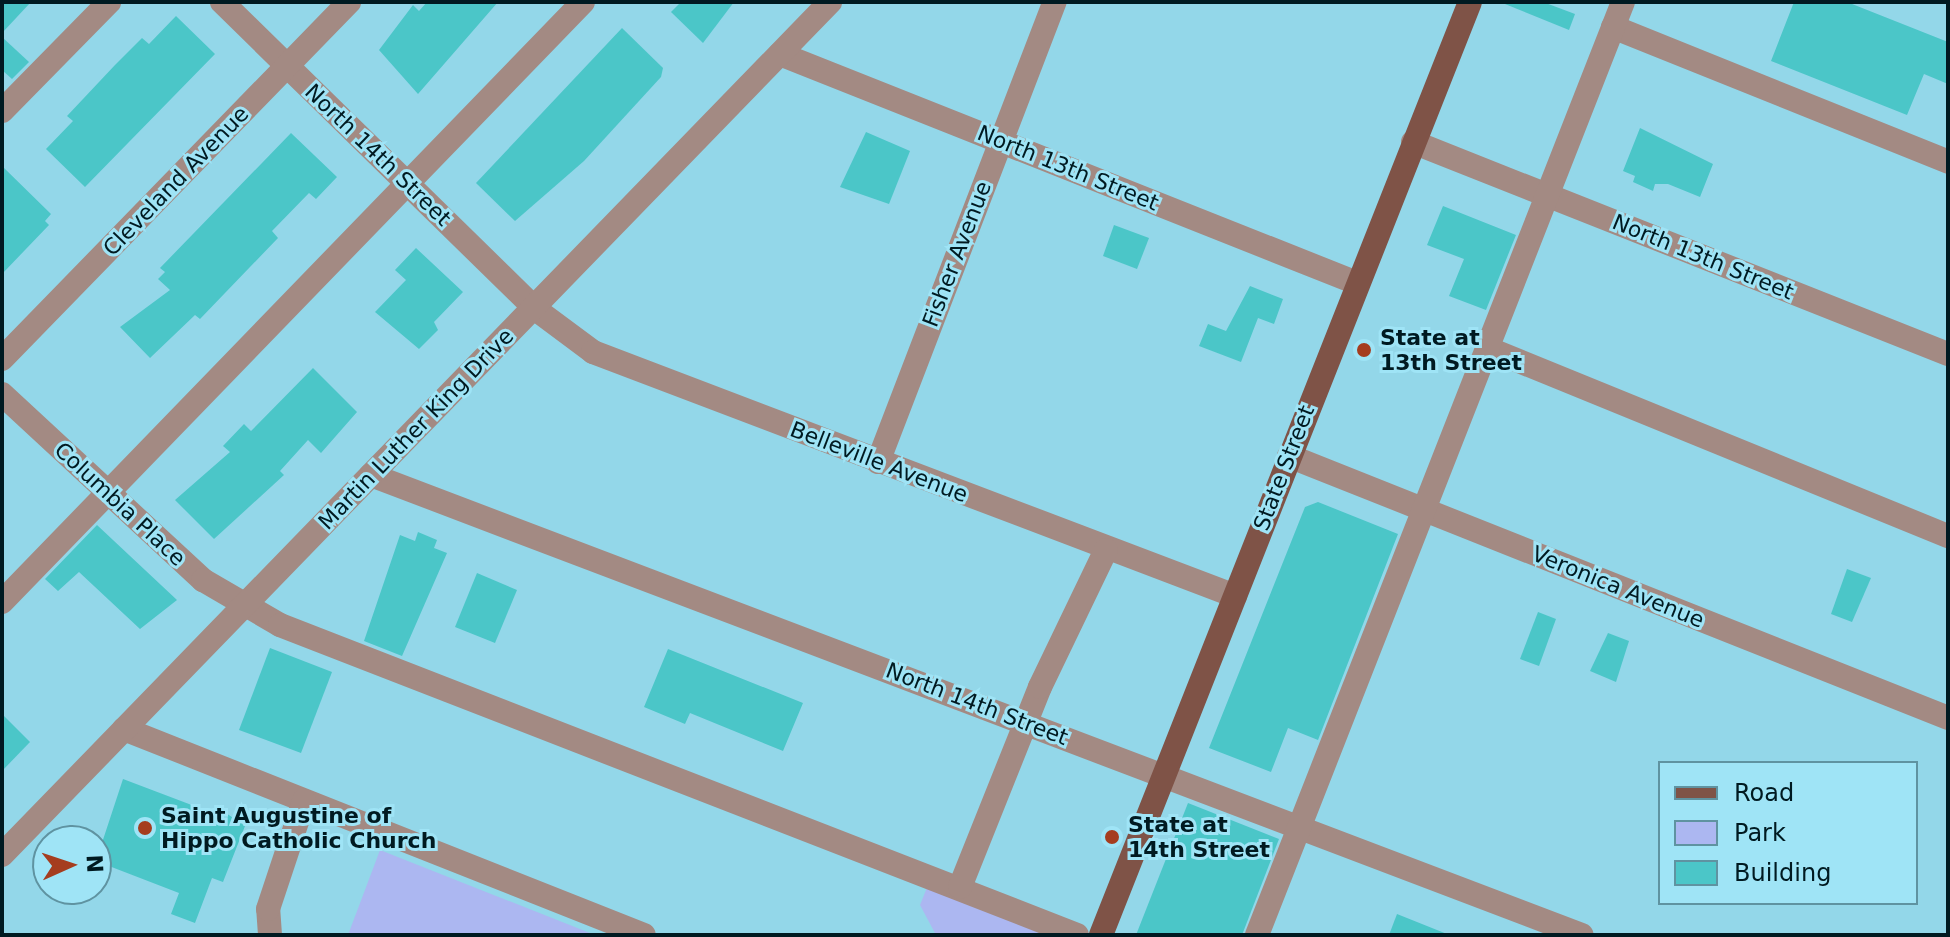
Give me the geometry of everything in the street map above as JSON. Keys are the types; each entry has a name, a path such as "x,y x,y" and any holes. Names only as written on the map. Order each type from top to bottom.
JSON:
{"main road":[{"name":"State Street","path":"1101,935 1470,2"}],"street":[{"path":"2,111 109,2"},
{"name":"North 14th Street","path":"222,2 534,308"},
{"name":"Cleveland Avenue","path":"2,359 349,2"},
{"path":"2,602 583,2"},
{"name":"Martin Luther King Drive","path":"2,855 830,2"},
{"name":"Fisher Avenue","path":"878,462 1055,2"},
{"path":"1257,935 1623,2"},
{"path":"1613,27 1948,162"},
{"name":"North 13th Street","path":"780,54 1357,283"},
{"name":"North 13th Street","path":"1413,142 1948,354"},
{"name":"Belleville Avenue","path":"534,308 593,352 1106,550 1235,596"},
{"path":"1487,348 1948,536"},
{"name":"Columbia Place","path":"2,394 203,580 244,605 333,647 960,887 1077,935"},
{"name":"Veronica Avenue","path":"1289,456 1948,718"},
{"name":"North 14th Street","path":"371,475 1582,935"},
{"path":"960,887 1028,724 1106,550"},
{"path":"124,729 644,935"},
{"path":"270,935 268,909 304,801"}],"green space":[{"path":"380,850 595,935 348,935"},
{"path":"928,885 1049,935 936,935 920,905"}],"building":[{"path":"2,2 31,2 2,33"},
{"path":"427,2 498,2 418,94 379,50 413,5 419,11"},
{"path":"681,2 734,2 703,43 671,12"},
{"path":"1500,2 1543,2 1575,14 1569,30"},
{"path":"1794,2 1847,2 1948,42 1948,84 1924,74 1907,115 1771,61"},
{"path":"176,16 215,54 85,187 46,149 73,121 67,116 115,65 142,38 149,44"},
{"path":"622,28 663,68 661,77 584,161 515,221 476,183"},
{"path":"2,37 29,62 12,79 2,70"},
{"path":"1640,128 1713,164 1700,197 1668,184 1655,184 1653,191 1633,182 1635,176 1623,171"},
{"path":"866,132 910,151 889,204 840,187"},
{"path":"291,133 337,177 316,199 309,193 272,231 278,238 200,319 195,315 150,358 120,327 170,290 158,279 165,272 160,268"},
{"path":"2,166 51,214 45,221 49,225 2,274"},
{"path":"1443,206 1516,235 1486,310 1449,296 1464,259 1427,245"},
{"path":"1114,225 1149,238 1137,269 1103,256"},
{"path":"416,248 463,292 434,322 438,330 419,349 375,312 406,280 395,270"},
{"path":"1250,286 1283,299 1274,324 1258,318 1241,362 1199,346 1208,324 1226,331"},
{"path":"313,368 357,412 321,453 308,440 280,471 284,475 214,539 175,500 230,452 223,446 244,424 251,431"},
{"path":"1318,502 1398,534 1318,740 1288,728 1271,772 1209,748 1305,507"},
{"path":"97,525 177,600 140,629 79,572 58,591 45,579"},
{"path":"418,532 437,540 434,548 447,553 402,656 364,641 400,535 415,541"},
{"path":"1847,569 1871,578 1852,622 1831,614"},
{"path":"477,573 517,590 495,643 455,627"},
{"path":"1538,612 1556,619 1539,666 1520,659"},
{"path":"1608,633 1629,641 1616,682 1590,671"},
{"path":"270,648 332,672 301,753 239,730"},
{"path":"668,649 803,703 783,751 690,713 685,724 644,707"},
{"path":"2,714 30,742 2,771"},
{"path":"123,779 218,815 220,809 245,826 223,882 212,878 195,923 171,914 179,893 112,867 112,825 108,825"},
{"path":"1188,803 1279,839 1242,935 1136,935"},
{"path":"1397,914 1447,934 1447,935 1389,935"}],"place":[{"name":"State at 13th Street","path":"1364,350"},
{"name":"Saint Augustine of Hippo Catholic Church","path":"145,828"},
{"name":"State at 14th Street","path":"1112,837"}]}
